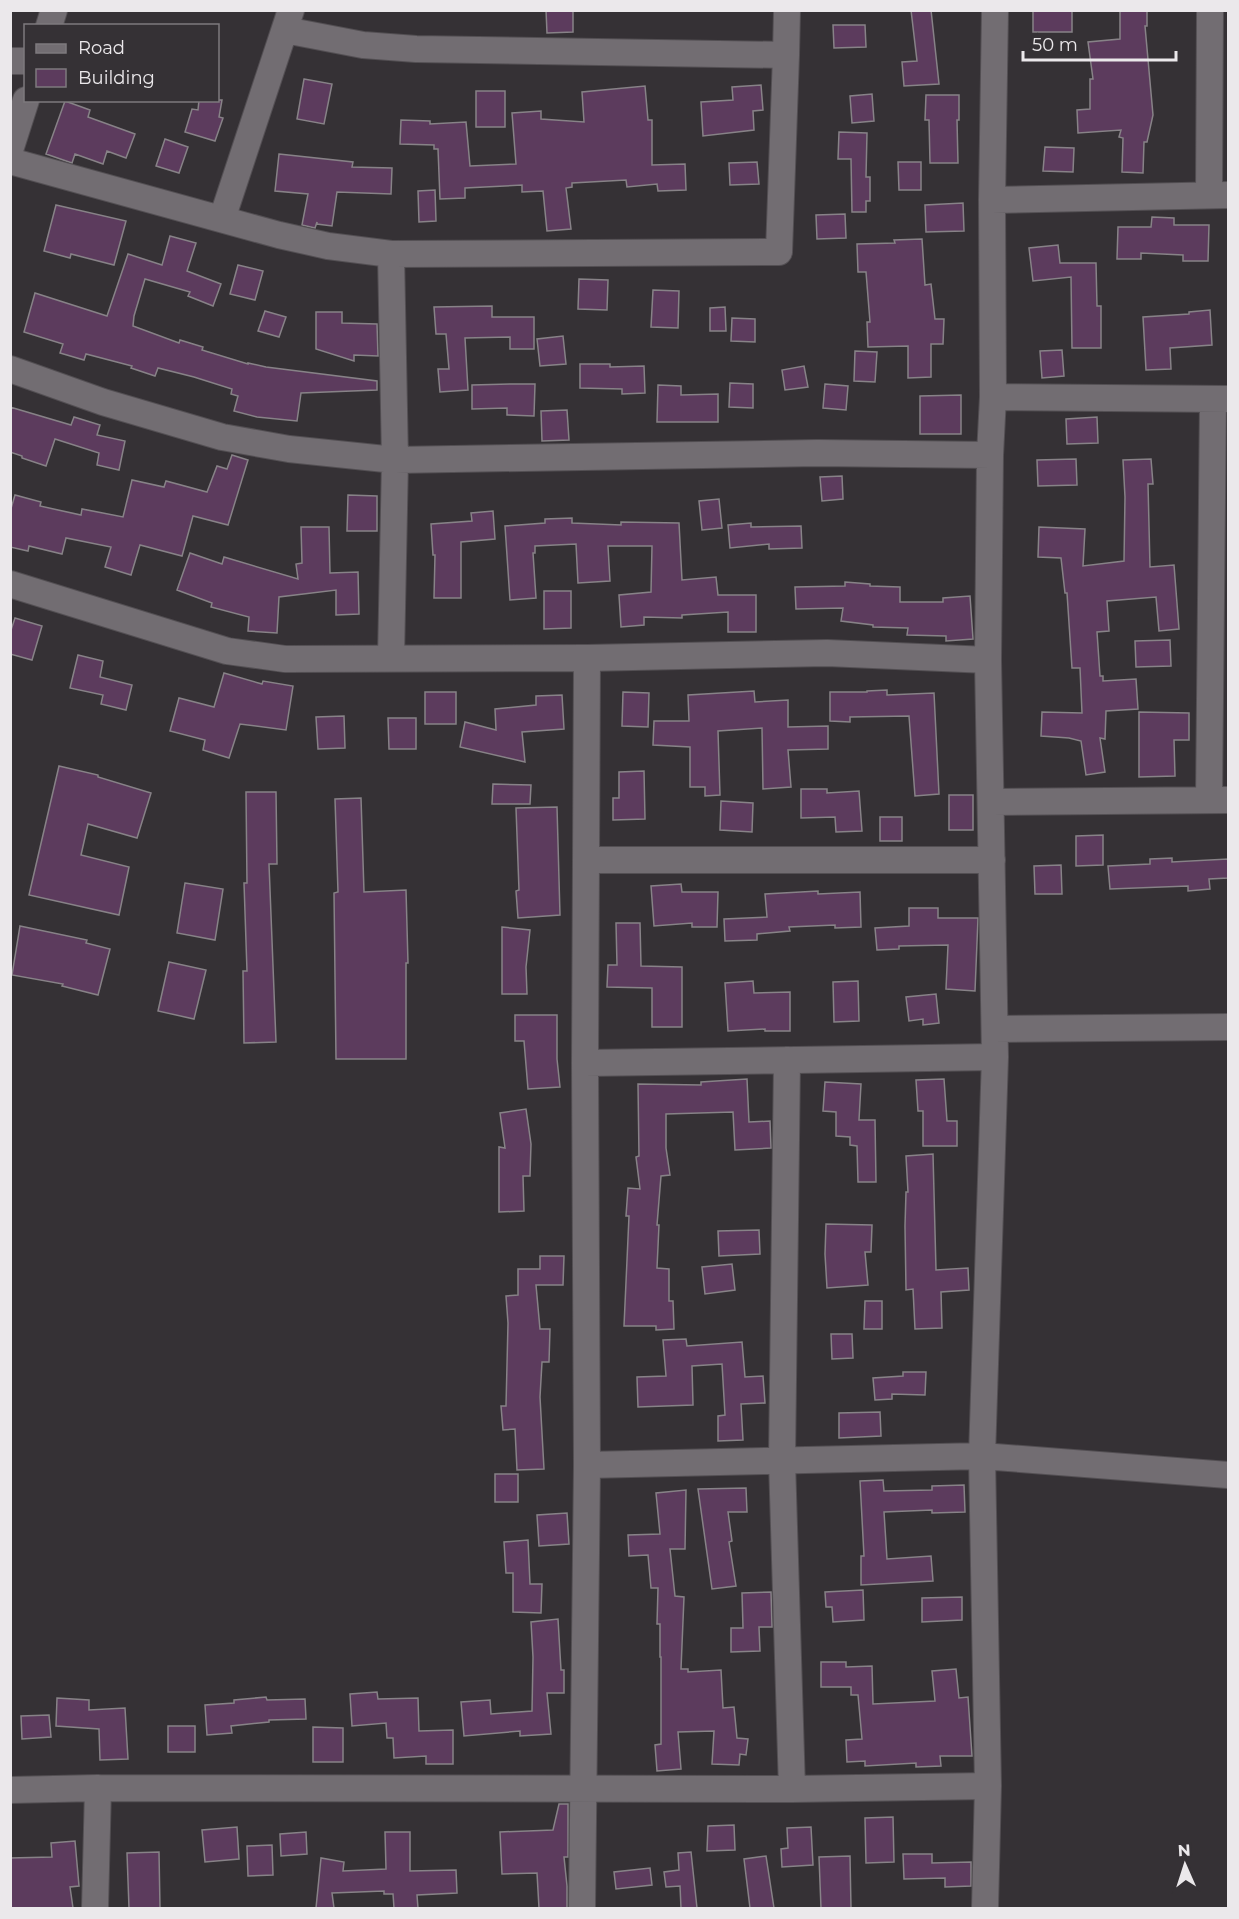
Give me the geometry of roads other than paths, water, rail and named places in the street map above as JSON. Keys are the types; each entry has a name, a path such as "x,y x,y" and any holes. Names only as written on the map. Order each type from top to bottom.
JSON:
{"street":[{"path":"10,161 279,235 328,246 391,254 779,252 787,10"},
{"path":"986,1908 988,1786 982,1456 995,1057 988,660 990,455 993,397 992,200 995,10"},
{"path":"992,200 1219,195 1210,10"},
{"path":"222,219 288,20 363,45 416,49 786,55"},
{"path":"10,150 25,102"},
{"path":"391,254 395,460 391,658"},
{"path":"10,369 103,402 222,437 290,449 395,460 817,453 990,455"},
{"path":"992,802 1219,800 1221,399 993,397"},
{"path":"10,584 227,651 285,659 827,654 988,660"},
{"path":"582,1908 587,1465 585,1064 587,658"},
{"path":"587,860 992,860"},
{"path":"995,1029 1228,1028"},
{"path":"585,1064 995,1057"},
{"path":"787,1060 782,1461 792,1789"},
{"path":"587,1465 982,1456 1228,1475"},
{"path":"10,1790 98,1788 792,1789 988,1786"},
{"path":"95,1908 98,1788"}]}
